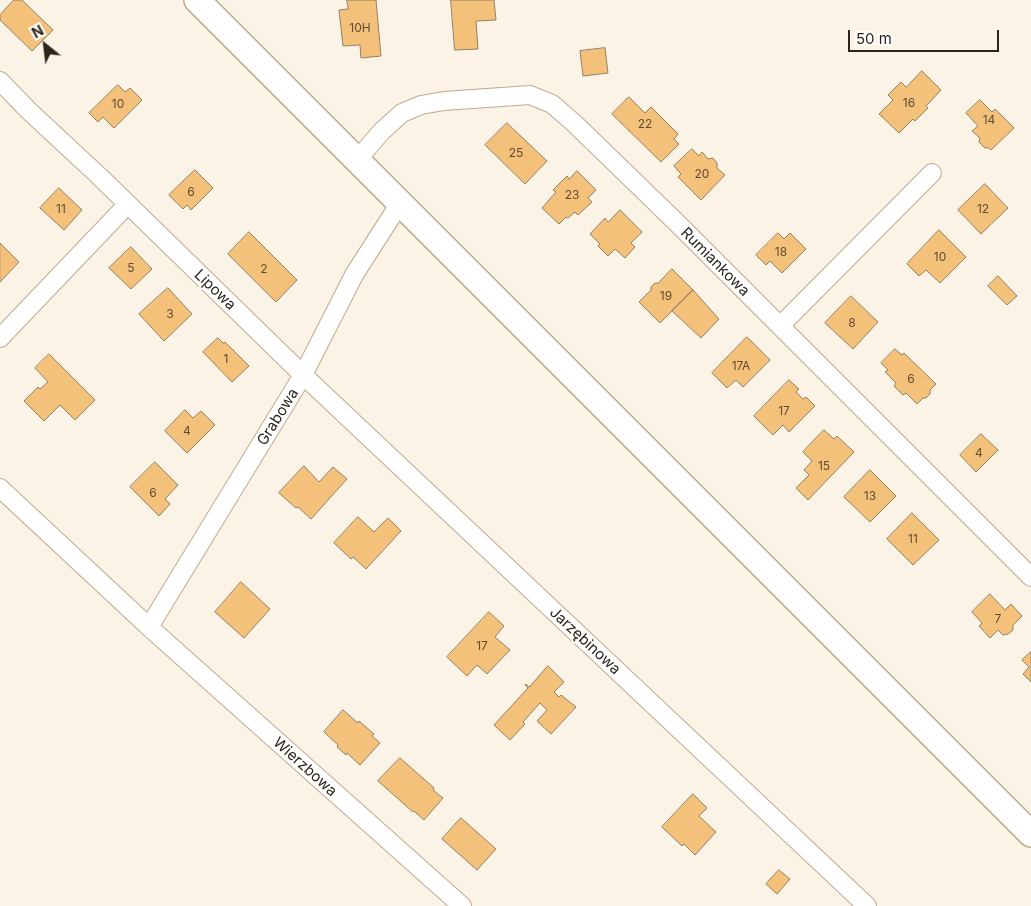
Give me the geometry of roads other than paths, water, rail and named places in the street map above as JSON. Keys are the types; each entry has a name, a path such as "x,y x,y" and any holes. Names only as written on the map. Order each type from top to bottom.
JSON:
{"main road":[{"path":"197,0 1031,834"}],"street":[{"name":"Lipowa","path":"0,81 303,375"},
{"name":"Rumiankowa","path":"357,160 382,131 402,113 421,105 444,101 530,95 552,104 575,124 780,326 1031,577"},
{"path":"780,326 932,173"},
{"name":"Grabowa","path":"149,627 303,375 354,275 400,203"},
{"path":"0,338 128,204"},
{"name":"Jarzębinowa","path":"303,375 867,906"},
{"name":"Wierzbowa","path":"0,488 149,627 462,906"}]}
